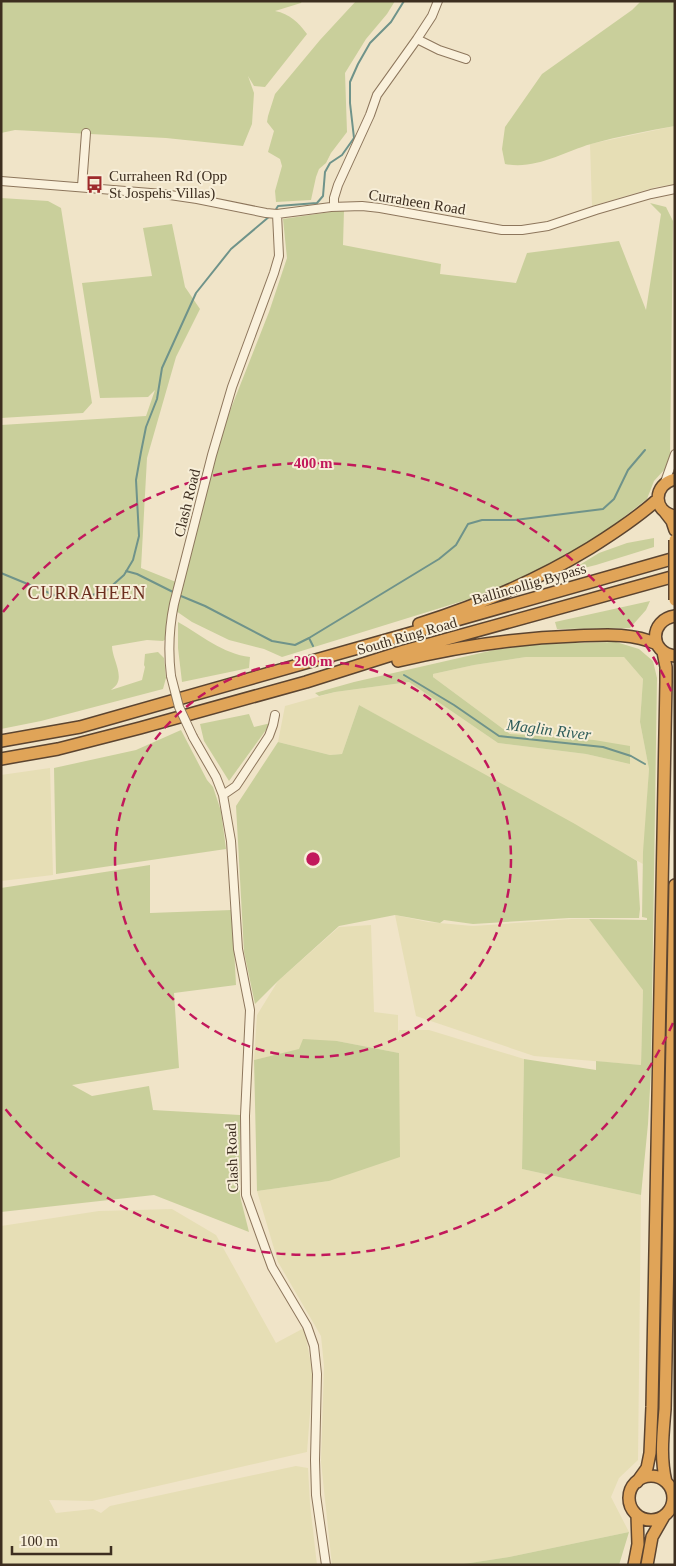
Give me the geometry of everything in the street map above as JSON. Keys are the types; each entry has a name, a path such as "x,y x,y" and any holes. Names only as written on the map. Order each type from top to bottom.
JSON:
{"highway":[{"path":"670,481 658,493 658,499 659,504 670,514 675,530"},
{"path":"1,742 80,727 304,663 456,611 519,587 565,564 631,521 658,499"},
{"path":"670,1510 658,1519 643,1519 637,1515 630,1504 629,1498 633,1486 647,1468 650,1453 666,682 666,667 655,639 657,628 670,618 670,611 675,600 675,540"},
{"name":"Ballincollig Bypass","path":"304,663 675,558"},
{"name":"South Ring Road","path":"1,759 85,743 306,682 404,651 675,576"},
{"path":"306,682 431,653 521,639 622,635 645,638 668,654 675,656"},
{"path":"647,1565 652,1537 670,1510 673,1497 662,1467 662,1455 665,1399 675,885"},
{"path":"637,1482 648,1477 660,1479 670,1485"},
{"path":"634,1565 638,1544 637,1515"}],"street":[{"path":"334,206 338,185 377,95 432,16 438,1"},
{"path":"417,39 439,50 466,59"},
{"path":"82,186 86,133"},
{"name":"Curraheen Road","path":"1,181 82,186 170,195 277,214 334,206 362,206 502,230 522,230 548,226 596,210 675,189"},
{"name":"Clash Road","path":"277,214 279,256 232,387 212,454 174,604 168,648 171,676 179,707 193,737 211,766 223,795 232,841 238,949 250,1010 244,1116 246,1195 272,1267 307,1326 314,1346 318,1374 315,1460 316,1495 326,1565"},
{"path":"670,481 668,476 675,454"},
{"path":"223,795 236,786 253,761 268,736 275,715"}],"shaded area":[{"path":"675,126 675,184 656,187 592,206 590,144"},
{"path":"526,657 624,657 643,679 640,722 649,769 643,864 359,705 342,754 330,755 278,742 285,706 335,692 409,682 498,743 586,754 630,764 510,734 433,677 433,674 474,665"},
{"path":"50,768 53,875 1,881 1,775"},
{"path":"395,915 428,922 473,926 589,919 643,989 641,1065 534,1056 416,1016"},
{"path":"371,925 374,1012 398,1015 398,1033 399,1030 429,1030 524,1059 522,1169 641,1195 638,1460 619,1478 611,1497 629,1532 509,1557 457,1565 332,1565 321,1462 324,1366 321,1336 278,1262 257,1191 329,1181 399,1053 337,1041 254,1060 257,1015 278,981 339,927"},
{"path":"172,1209 216,1235 276,1343 304,1328 313,1374 307,1452 92,1501 49,1500 56,1513 93,1509 101,1513 110,1506 296,1466 308,1468 317,1565 1,1565 1,1226 99,1211"}],"green space":[{"path":"1,1 302,1 301,3 275,11 293,19 307,34 265,87 254,86 248,76 254,93 252,124 243,146 166,138 15,130 1,133"},
{"path":"356,1 395,1 387,14 366,39 345,73 347,132 326,163 319,169 311,200 276,202 275,191 282,166 280,159 268,152 274,131 267,122 275,94 320,40"},
{"path":"641,1 675,1 675,126 602,141 528,165 505,164 502,149 505,127 542,74 632,10"},
{"path":"1,198 48,201 61,208 92,403 83,413 1,418"},
{"path":"650,203 666,207 673,221 670,457 665,469 654,481 647,499 597,538 508,587 282,657 264,649 229,640 192,622 176,611 224,426 269,312 287,258 283,219 344,210 343,245 441,264 440,274 516,283 527,253 619,241 646,310 661,214"},
{"path":"172,224 185,287 200,309 176,357 147,458 141,568 176,582 166,639 163,641 147,640 112,646 119,680 111,690 142,680 145,654 158,652 164,658 166,678 163,689 41,721 1,729 1,425 146,416 155,390 148,397 100,398 82,283 152,276 143,228"},
{"path":"654,538 654,547 568,572 599,553 627,543"},
{"path":"650,601 646,610 630,628 557,629 555,622"},
{"path":"178,622 221,648 250,657 249,668 182,682 178,648"},
{"path":"616,642 639,649 653,661 657,678 651,1071 641,1195 522,1169 524,1059 596,1070 596,1061 641,1065 643,990 589,919 647,920 647,918 642,917 643,852 649,769 640,722 643,679 624,657 526,657 433,674 433,677 510,734 594,740 630,746 630,764 586,754 498,743 409,682 319,696 315,693 354,682 494,650 536,644"},
{"path":"359,705 575,824 637,861 639,918 569,918 473,924 444,920 440,923 395,915 339,926 255,1004 244,952 236,806 278,742 330,755 342,754"},
{"path":"249,714 254,727 271,723 229,781 204,741 200,724"},
{"path":"181,730 207,780 213,787 221,811 226,849 56,874 54,768 136,750"},
{"path":"150,865 150,913 232,910 236,985 174,993 179,1068 72,1085 92,1096 149,1086 153,1110 240,1115 240,1196 249,1232 154,1195 1,1212 1,888"},
{"path":"303,1039 337,1041 399,1053 400,1157 329,1181 257,1191 254,1060 299,1049"},
{"path":"629,1532 619,1565 457,1565 509,1557"}],"waterway":[{"path":"275,211 278,206 317,203 323,196 325,172 330,163 342,155 354,138 350,82 370,43 391,22 404,1"},
{"path":"1,573 59,597 85,597 106,591 124,575 133,560 139,536 136,480 146,427 157,399 162,368 196,293 231,249 270,216"},
{"path":"309,638 439,559 456,545 468,524 482,520 515,520 603,509 614,499 628,470 645,450"},
{"name":"Maglin River","path":"126,571 137,574 173,592"},
{"name":"Maglin River","path":"181,596 205,606 272,641 295,645 309,638 313,646"},
{"name":"Maglin River","path":"404,675 454,705 499,736 603,747 631,756 645,764"}],"place":[{"name":"Curraheen Rd (Opp St Jospehs Villas)","path":"95,185"}],"district":[{"name":"CURRAHEEN","path":"87,593"}]}
